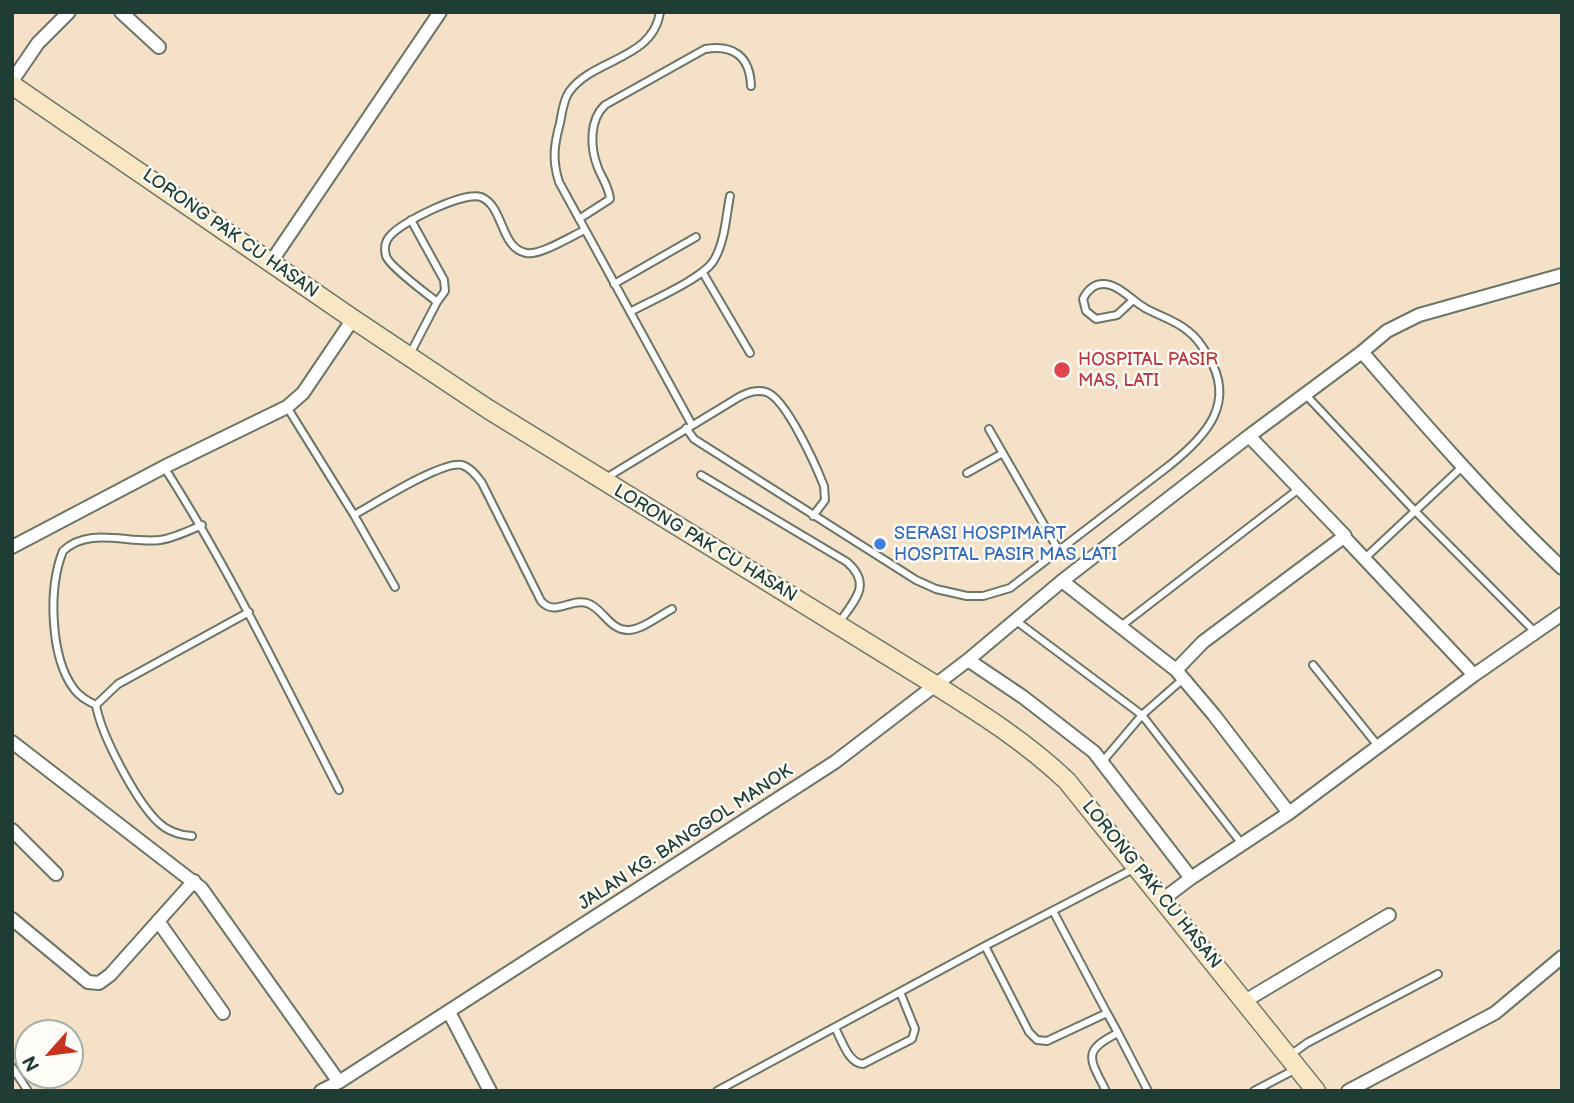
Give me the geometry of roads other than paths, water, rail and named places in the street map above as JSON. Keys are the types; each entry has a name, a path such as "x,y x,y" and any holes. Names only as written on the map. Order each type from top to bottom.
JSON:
{"street":[{"path":"12,83 38,43 69,12"},
{"path":"121,12 159,47"},
{"path":"271,262 440,12"},
{"name":"LORONG PAK CU HASAN","path":"12,83 353,319 601,481 1008,731 1067,780 1316,1091"},
{"name":"JALAN KG. BANGGOL MANOK","path":"321,1091 449,1012 835,762 937,685 1062,581 1387,331 1419,315 1562,275"},
{"path":"12,547 164,467 287,407 303,393 353,319"},
{"path":"1362,352 1463,466 1562,568"},
{"path":"1250,436 1474,675"},
{"path":"1179,674 1203,642 1344,537"},
{"path":"1062,581 1179,674 1289,813"},
{"path":"1162,900 1289,813 1474,675 1562,614"},
{"path":"968,660 1081,740 1103,761 1191,878"},
{"path":"12,742 194,881 209,897 339,1082"},
{"path":"12,830 56,874"},
{"path":"12,919 84,979 95,984 110,975 194,881"},
{"path":"1245,1002 1389,915"},
{"path":"159,921 223,1013"},
{"path":"1348,1091 1495,1013 1562,957"},
{"path":"449,1012 490,1091"}],"lane":[{"path":"660,12 658,24 646,41 585,78 569,92 564,101 553,149 559,182 630,312 694,439 901,571 952,594 982,596 1010,588 1191,448 1213,422 1218,408 1220,379 1202,346 1190,332 1172,320 1132,301 1119,290 1101,284 1088,290 1083,299 1086,311 1096,319 1117,315 1132,301"},
{"path":"579,219 610,199 598,168 593,145 595,118 605,104 705,49 719,47 741,56 747,62 751,86"},
{"path":"437,302 388,261 385,254 386,241 391,234 411,220 473,195 484,198 492,206 512,244 520,251 537,252 584,230"},
{"path":"630,312 703,273 716,258 730,195"},
{"path":"409,356 443,294 445,283 411,220"},
{"path":"614,284 696,237"},
{"path":"703,273 750,353"},
{"path":"601,481 749,392 764,391 785,408 824,486 825,500 813,516"},
{"path":"1305,394 1536,634"},
{"path":"287,407 395,587"},
{"path":"989,429 1059,551"},
{"path":"967,473 1003,453"},
{"path":"354,515 444,466 462,466 476,475 482,483 541,601 548,607 586,603 594,606 612,624 626,630 632,630 672,609"},
{"path":"1364,559 1463,466"},
{"path":"164,467 202,525 339,790"},
{"path":"701,475 847,562 856,571 861,588 838,625"},
{"path":"1120,627 1300,488"},
{"path":"192,836 168,830 157,822 145,807 102,728 96,705 75,691 58,657 55,638 56,583 63,551 75,542 91,538 159,540 202,525"},
{"path":"96,705 118,684 249,612"},
{"path":"1015,620 1142,715 1242,844"},
{"path":"1313,665 1379,747"},
{"path":"1103,761 1179,674"},
{"path":"717,1091 1137,867"},
{"path":"1053,911 1148,1091"},
{"path":"985,946 1029,1032 1037,1040 1047,1041 1107,1013"},
{"path":"1254,1091 1293,1062 1307,1043 1438,974"},
{"path":"835,1028 852,1060 858,1064 863,1064 912,1039 915,1029 900,992"},
{"path":"1106,1091 1093,1064 1093,1054 1100,1042 1118,1033"},
{"path":"12,1067 28,1091"}],"place":[{"name":"HOSPITAL PASIR MAS, LATI","path":"1062,370"},
{"name":"SERASI HOSPIMART HOSPITAL PASIR MAS LATI","path":"880,544"}]}
